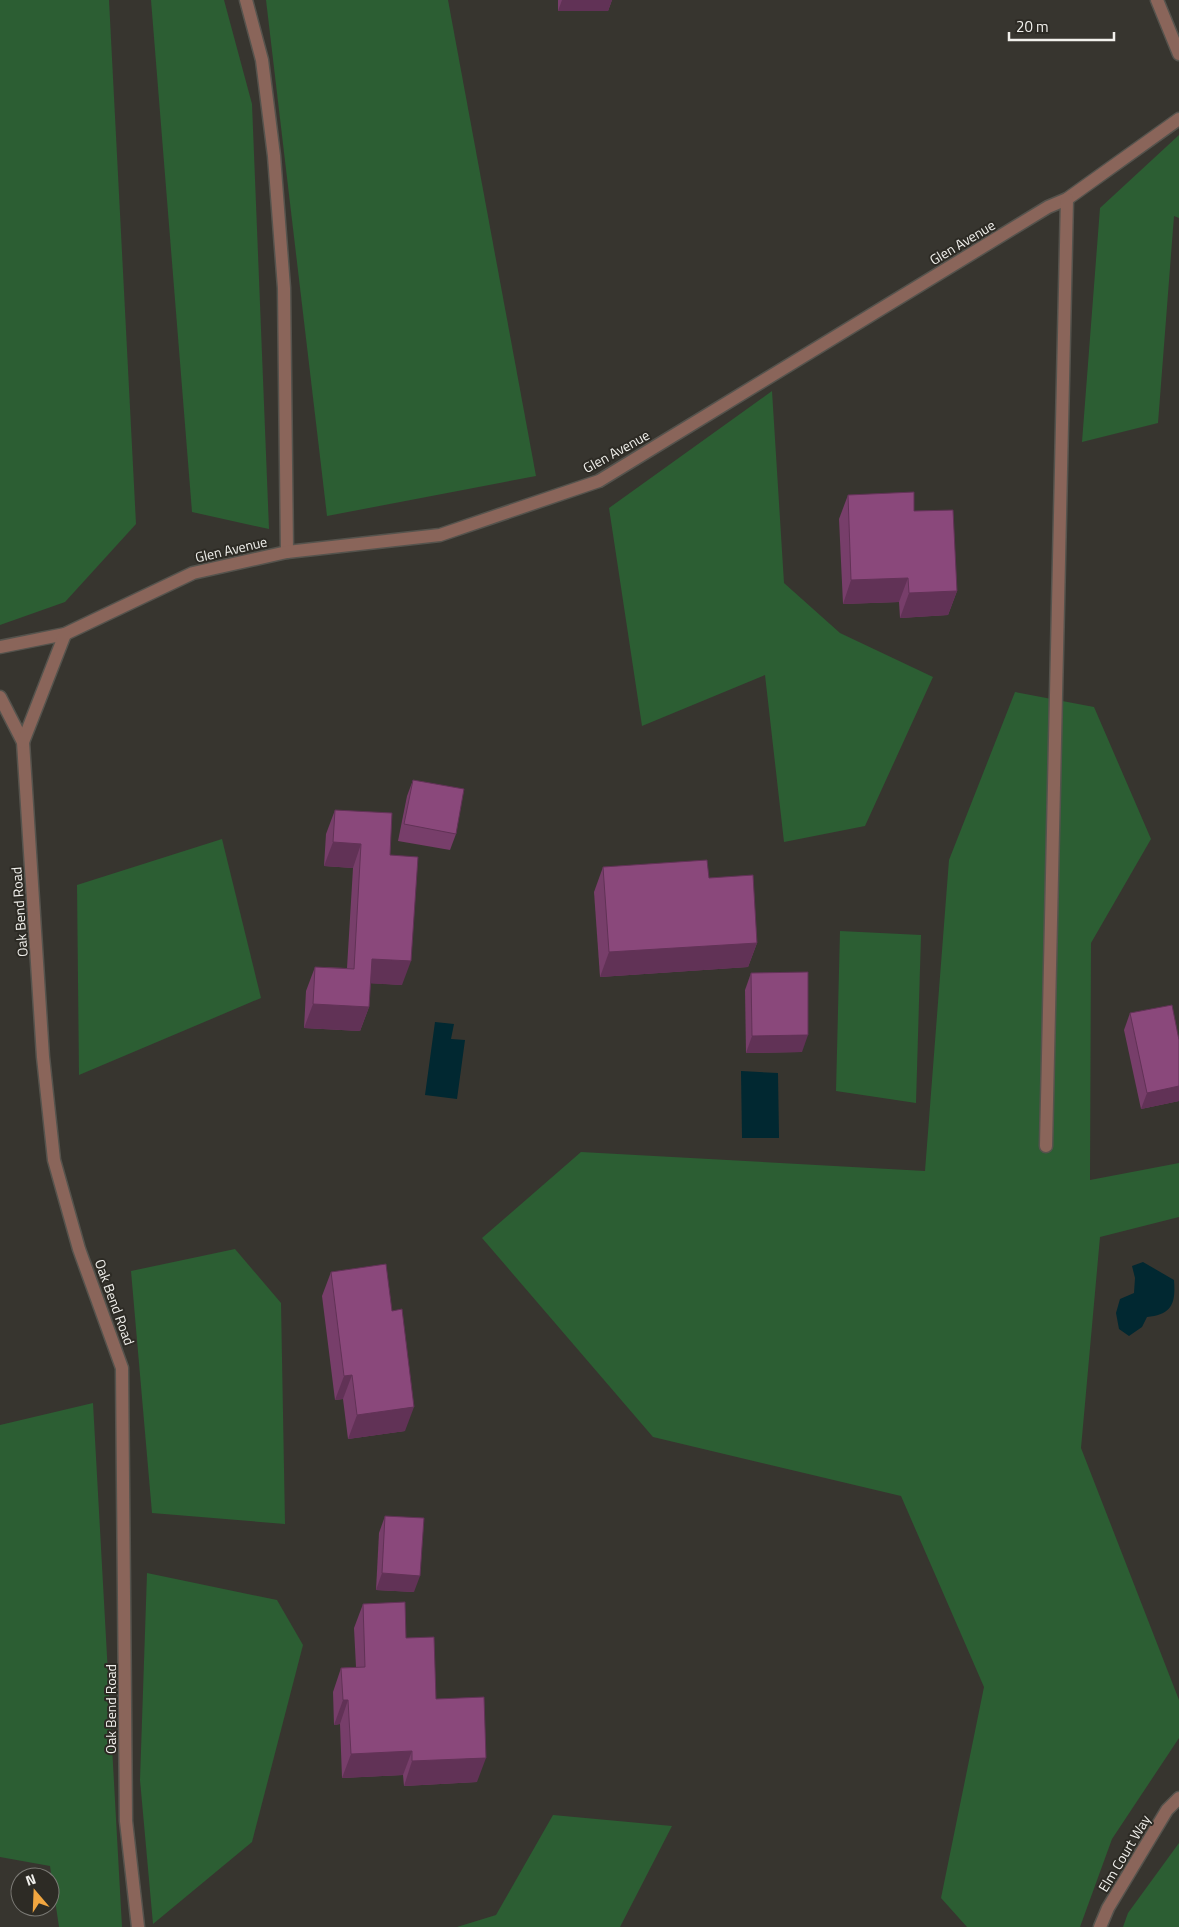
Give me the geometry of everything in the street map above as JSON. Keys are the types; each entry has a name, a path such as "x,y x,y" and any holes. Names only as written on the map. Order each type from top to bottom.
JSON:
{"street":[{"path":"246,0 262,60 274,156 284,288 287,552"},
{"path":"1157,0 1179,54"},
{"name":"Glen Avenue","path":"0,647 65,634 193,573 287,552 440,535 599,481 1048,207 1067,199 1179,119"},
{"path":"1046,1146 1067,199"},
{"path":"23,742 65,634"},
{"name":"Oak Bend Road","path":"0,697 23,742 43,1057 54,1160 79,1249 122,1368 126,1822 138,1927"},
{"name":"Elm Court Way","path":"1100,1927 1108,1908 1162,1818 1179,1798"}],"green space":[{"path":"0,0 109,0 136,524 65,602 0,625"},
{"path":"151,0 224,0 252,104 269,529 192,512"},
{"path":"266,0 448,0 536,476 327,516"},
{"path":"1179,135 1179,218 1174,216 1158,423 1082,442 1100,208"},
{"path":"772,391 784,583 840,633 933,677 865,826 784,842 765,675 642,726 609,508"},
{"path":"1015,692 1094,707 1151,839 1091,943 1090,1180 1179,1163 1179,1217 1100,1237 1081,1448 1179,1700 1179,1738 1112,1839 1080,1927 967,1927 941,1898 984,1687 901,1496 653,1437 482,1238 581,1152 925,1171 949,860"},
{"path":"222,839 261,998 79,1075 77,885"},
{"path":"840,931 921,935 916,1103 836,1091"},
{"path":"235,1249 281,1303 285,1524 152,1513 131,1271"},
{"path":"93,1403 122,1927 59,1927 58,1917 60,1917 60,1867 50,1867 0,1857 0,1425"},
{"path":"147,1573 277,1600 303,1645 252,1842 153,1924 140,1780"},
{"path":"553,1815 672,1826 620,1927 457,1927 496,1915"},
{"path":"1179,1843 1179,1927 1123,1927 1128,1913"}],"water":[{"path":"435,1022 454,1024 451,1039 465,1040 457,1099 425,1095"},
{"path":"741,1071 778,1073 779,1138 742,1138"},
{"path":"1143,1262 1174,1280 1173,1302 1167,1311 1147,1317 1142,1327 1129,1336 1119,1329 1116,1313 1120,1299 1134,1293 1135,1278 1132,1266"}],"building":[{"path":"914,492 914,511 953,510 957,591 909,593 908,578 851,580 848,495"},
{"path":"413,780 464,789 456,834 404,824"},
{"path":"335,810 392,813 390,855 418,857 411,961 372,959 369,1007 313,1004 315,967 354,969 361,844 333,842"},
{"path":"707,860 709,878 753,875 757,943 609,952 603,867"},
{"path":"808,972 808,1035 752,1036 751,973"},
{"path":"1172,1005 1179,1040 1179,1086 1147,1093 1130,1013"},
{"path":"386,1264 392,1311 402,1309 414,1407 357,1415 352,1375 344,1376 331,1272"},
{"path":"385,1516 424,1518 420,1576 382,1573"},
{"path":"405,1602 406,1638 434,1637 436,1699 484,1697 486,1758 412,1761 412,1751 351,1754 348,1700 343,1700 341,1668 365,1667 363,1604"}]}
